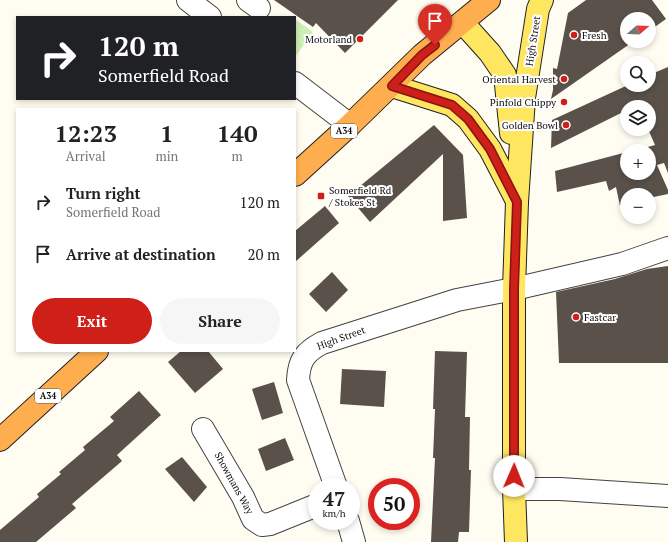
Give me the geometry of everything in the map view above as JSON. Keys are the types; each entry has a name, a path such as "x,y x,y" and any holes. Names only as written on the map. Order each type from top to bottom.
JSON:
{"highway":[{"name":"A34","path":"296,174 392,86 422,55 463,23 489,0"},
{"name":"A34","path":"0,440 95,352"}],"main road":[{"name":"High Street","path":"516,542 514,489 514,289 517,202 524,98 538,9 542,0"},
{"name":"High Street","path":"463,23 490,53 505,75 517,202"},
{"name":"High Street","path":"392,86 452,105 468,119 490,149 517,202"}],"street":[{"path":"296,84 350,125"},
{"path":"514,289 622,264 668,248"},
{"name":"High Street","path":"333,478 298,380 298,368 302,359 309,350 322,343 457,300 514,289"},
{"name":"Showmans Way","path":"203,429 243,497 253,519 257,523 262,525 270,524 308,509"},
{"path":"514,489 560,489 668,496"},
{"path":"351,530 354,542"}],"green space":[{"path":"296,20 313,32 296,56"}],"building":[{"path":"274,0 398,0 345,53 316,23 313,27"},
{"path":"586,0 652,0 666,19 656,26 656,12 620,12 620,48 624,48 551,99 553,90 553,68 557,69 568,13"},
{"path":"668,67 668,173 664,163 657,165 668,190 668,194 656,197 656,188 620,188 620,206 616,187 609,191 606,181 557,192 555,171 620,154 620,180 656,180 656,144 655,144 651,136 656,136 656,100 620,100 620,114 551,148 552,120 620,89 620,92 656,92 656,72"},
{"path":"434,125 463,155 467,218 443,221 443,154 370,222 348,196"},
{"path":"325,206 339,223 296,261 296,230"},
{"path":"668,266 668,363 559,363 556,292 615,279 647,269"},
{"path":"332,272 348,290 326,312 309,294"},
{"path":"435,351 467,352 465,417 470,417 469,470 471,470 469,532 459,532 458,542 431,542 435,458 433,458"},
{"path":"180,352 209,352 223,369 195,393 168,362"},
{"path":"342,369 386,371 384,407 340,404"},
{"path":"274,382 283,413 262,420 252,389"},
{"path":"139,391 161,415 117,455 122,461 72,504 76,508 36,542 0,542 0,530 39,497 37,494 61,474 59,472 85,450 83,447 114,421 110,417"},
{"path":"285,438 294,460 266,471 258,449"},
{"path":"182,457 207,487 194,502 165,469"}],"place":[{"name":"Fresh","path":"574,35"},
{"name":"Motorland","path":"360,39"},
{"name":"Oriental Harvest","path":"564,79"},
{"name":"Pinfold Chippy","path":"564,102"},
{"name":"Golden Bowl","path":"566,125"},
{"name":"Somerfield Rd / Stokes St","path":"321,196"},
{"name":"Fastcar","path":"576,317"}],"route":[{"path":"435,45 422,55 392,86 452,105 468,119 490,149 517,202 514,289 514,476"}]}
